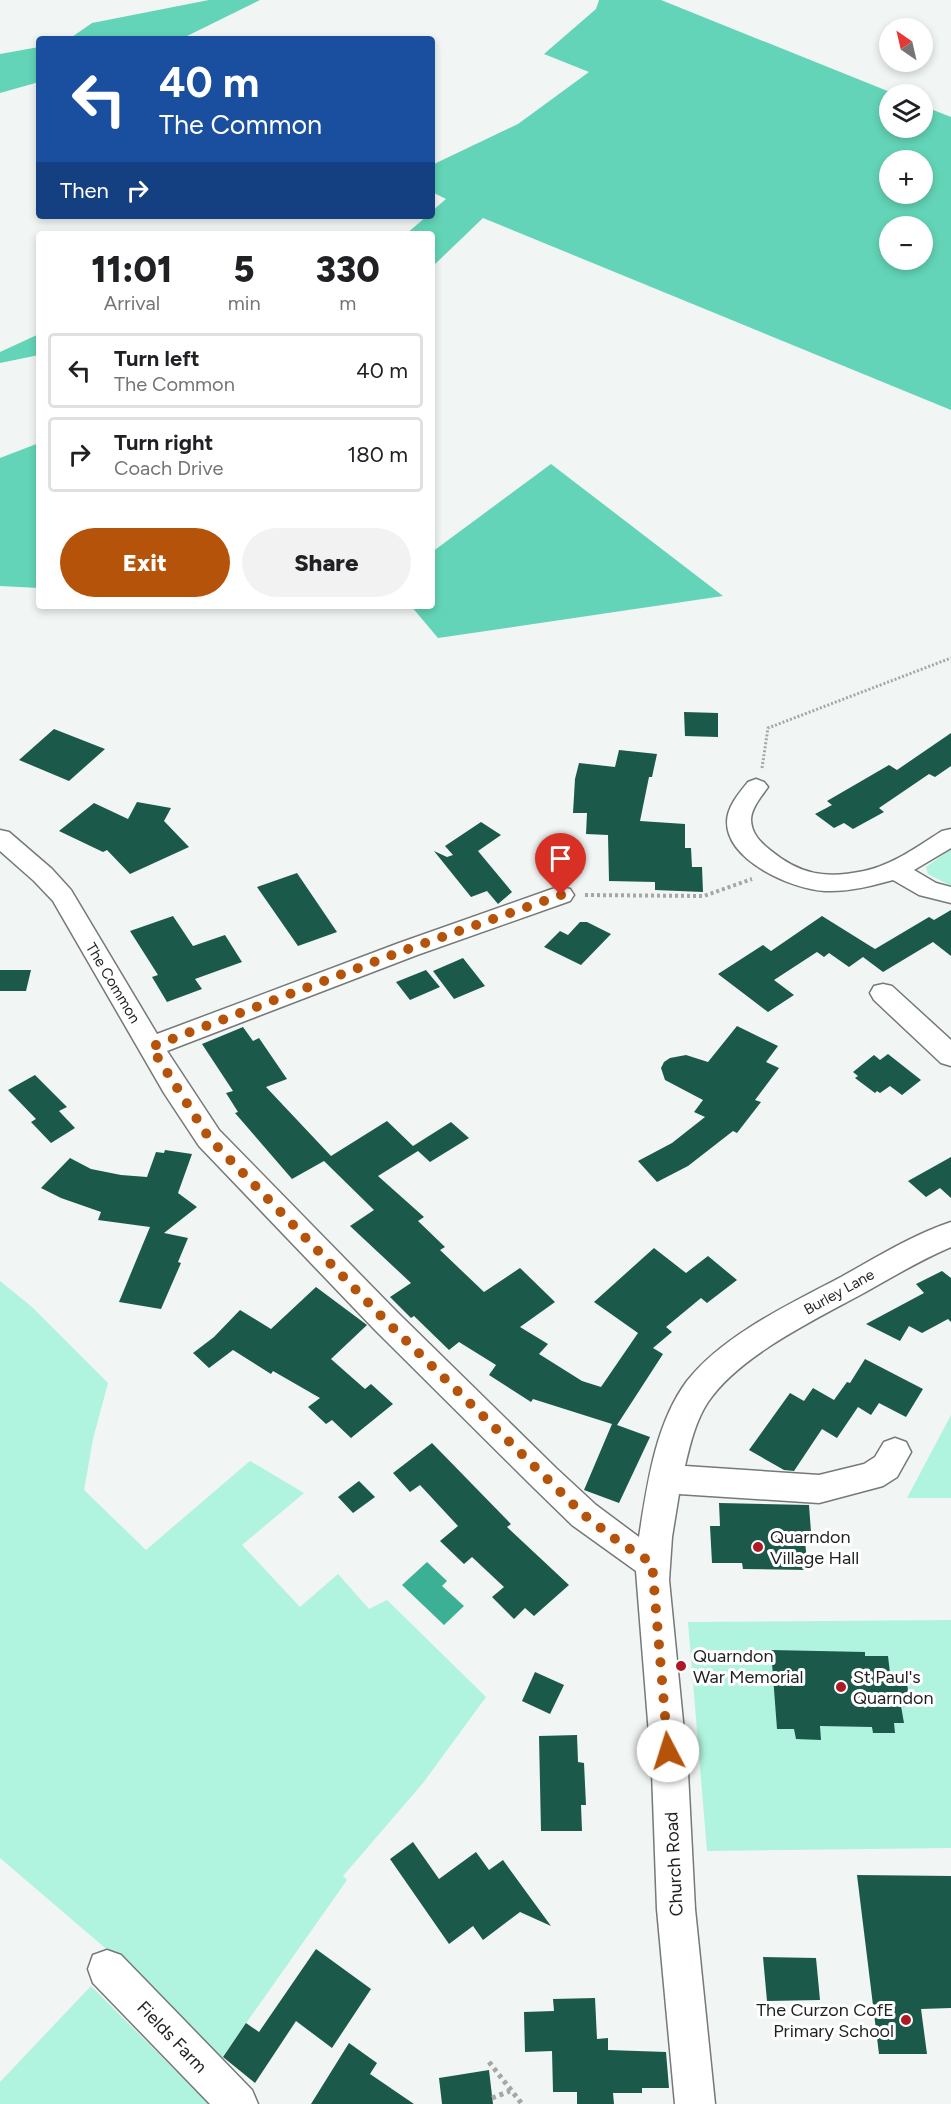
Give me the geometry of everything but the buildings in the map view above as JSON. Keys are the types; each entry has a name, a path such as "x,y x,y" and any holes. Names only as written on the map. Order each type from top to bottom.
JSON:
{"street":[{"path":"758,782 739,811 738,823 746,842 778,870 807,880 830,883 873,878 895,870 951,837"},
{"name":"The Common","path":"0,838 43,875 62,896 151,1047 209,1138 386,1321 584,1515 619,1542 652,1563"},
{"path":"895,870 928,889 951,895"},
{"path":"151,1047 408,949 561,895"},
{"path":"883,993 951,1056"},
{"name":"Burley Lane","path":"732,1358 804,1312 924,1245 951,1234"},
{"name":"Church Road","path":"695,2104 676,1909 670,1772 652,1563 666,1479 682,1423 696,1393 732,1358"},
{"path":"666,1479 819,1489 872,1476 886,1467 895,1452"},
{"name":"Fields Farm","path":"107,1969 238,2104"}],"path":[{"path":"758,782 768,728 951,658"},
{"path":"561,895 704,896 778,870"},
{"path":"489,2062 522,2104"},
{"path":"492,2098 510,2091"}],"shaded area":[{"path":"209,0 260,0 187,36 73,36 92,23"},
{"path":"599,0 661,0 879,88 879,138 933,138 933,110 951,117 951,410 483,218 435,264 435,231 410,231 424,219 435,219 435,208 446,199 435,194 435,164 518,124 589,72 544,54 596,9"},
{"path":"36,48 36,83 0,93 0,54"},
{"path":"36,335 36,356 0,363 0,352"},
{"path":"36,444 36,588 0,586 0,458"},
{"path":"551,464 723,596 438,638 414,609 435,609 435,550"},
{"path":"951,849 951,886 928,874 926,867"},
{"path":"0,1281 32,1307 108,1383 93,1439 84,1490 146,1550 250,1461 304,1493 242,1545 300,1607 338,1574 369,1609 387,1600 486,1697 423,1783 343,1876 347,1880 218,2063 118,1959 0,1858"},
{"path":"951,1415 951,1498 907,1498"},
{"path":"427,1562 447,1581 442,1586 464,1606 444,1625 402,1585"},
{"path":"951,1620 951,1848 707,1851 688,1622"},
{"path":"91,1986 209,2104 0,2104 0,2082"}],"place":[{"name":"Quarndon Village Hall","path":"758,1547"},
{"name":"Quarndon War Memorial","path":"681,1666"},
{"name":"St Paul's Quarndon","path":"841,1687"},
{"name":"The Curzon CofE Primary School","path":"906,2020"}],"route":[{"path":"561,895 408,949 151,1047 209,1138 386,1321 584,1515 619,1542 652,1563 668,1751"}]}
